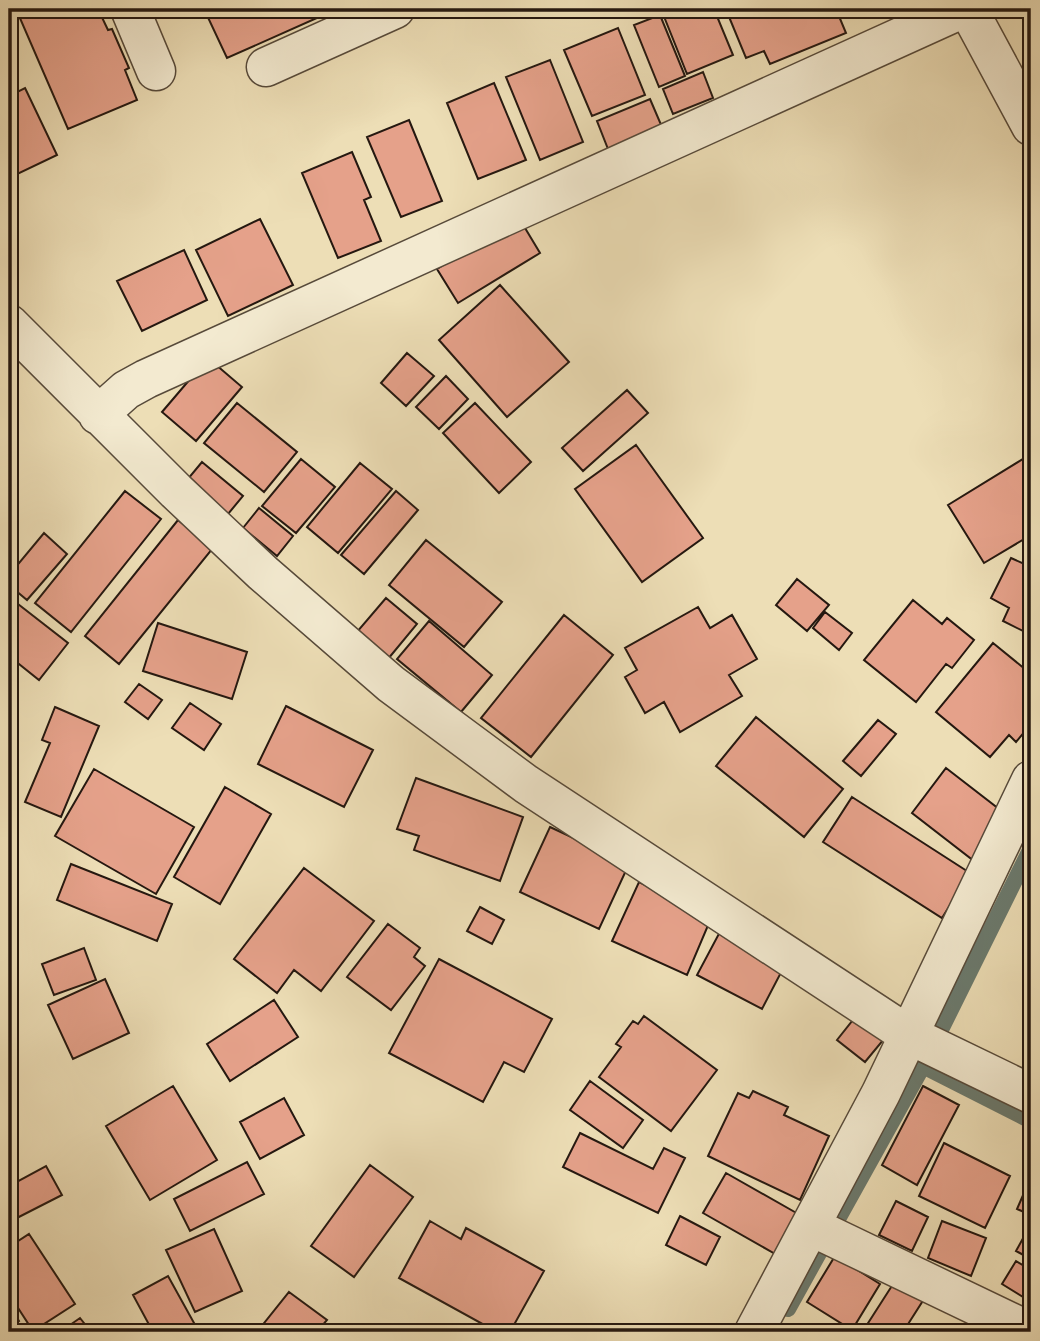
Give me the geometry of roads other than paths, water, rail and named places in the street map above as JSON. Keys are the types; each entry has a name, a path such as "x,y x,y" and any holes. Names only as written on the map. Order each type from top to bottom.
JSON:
{"street":[{"path":"130,9 156,71"},
{"path":"267,67 395,9"},
{"path":"98,415 126,390 146,379 962,9"},
{"path":"968,9 1031,126"},
{"path":"9,324 98,415 264,573 391,684 526,784 926,1043 1031,1094"},
{"path":"754,1332 825,1233 926,1043 1031,780"},
{"path":"825,1233 1031,1332"}],"waterway":[{"path":"788,1309 923,1066 1031,848"},
{"path":"923,1066 1031,1121"}]}
